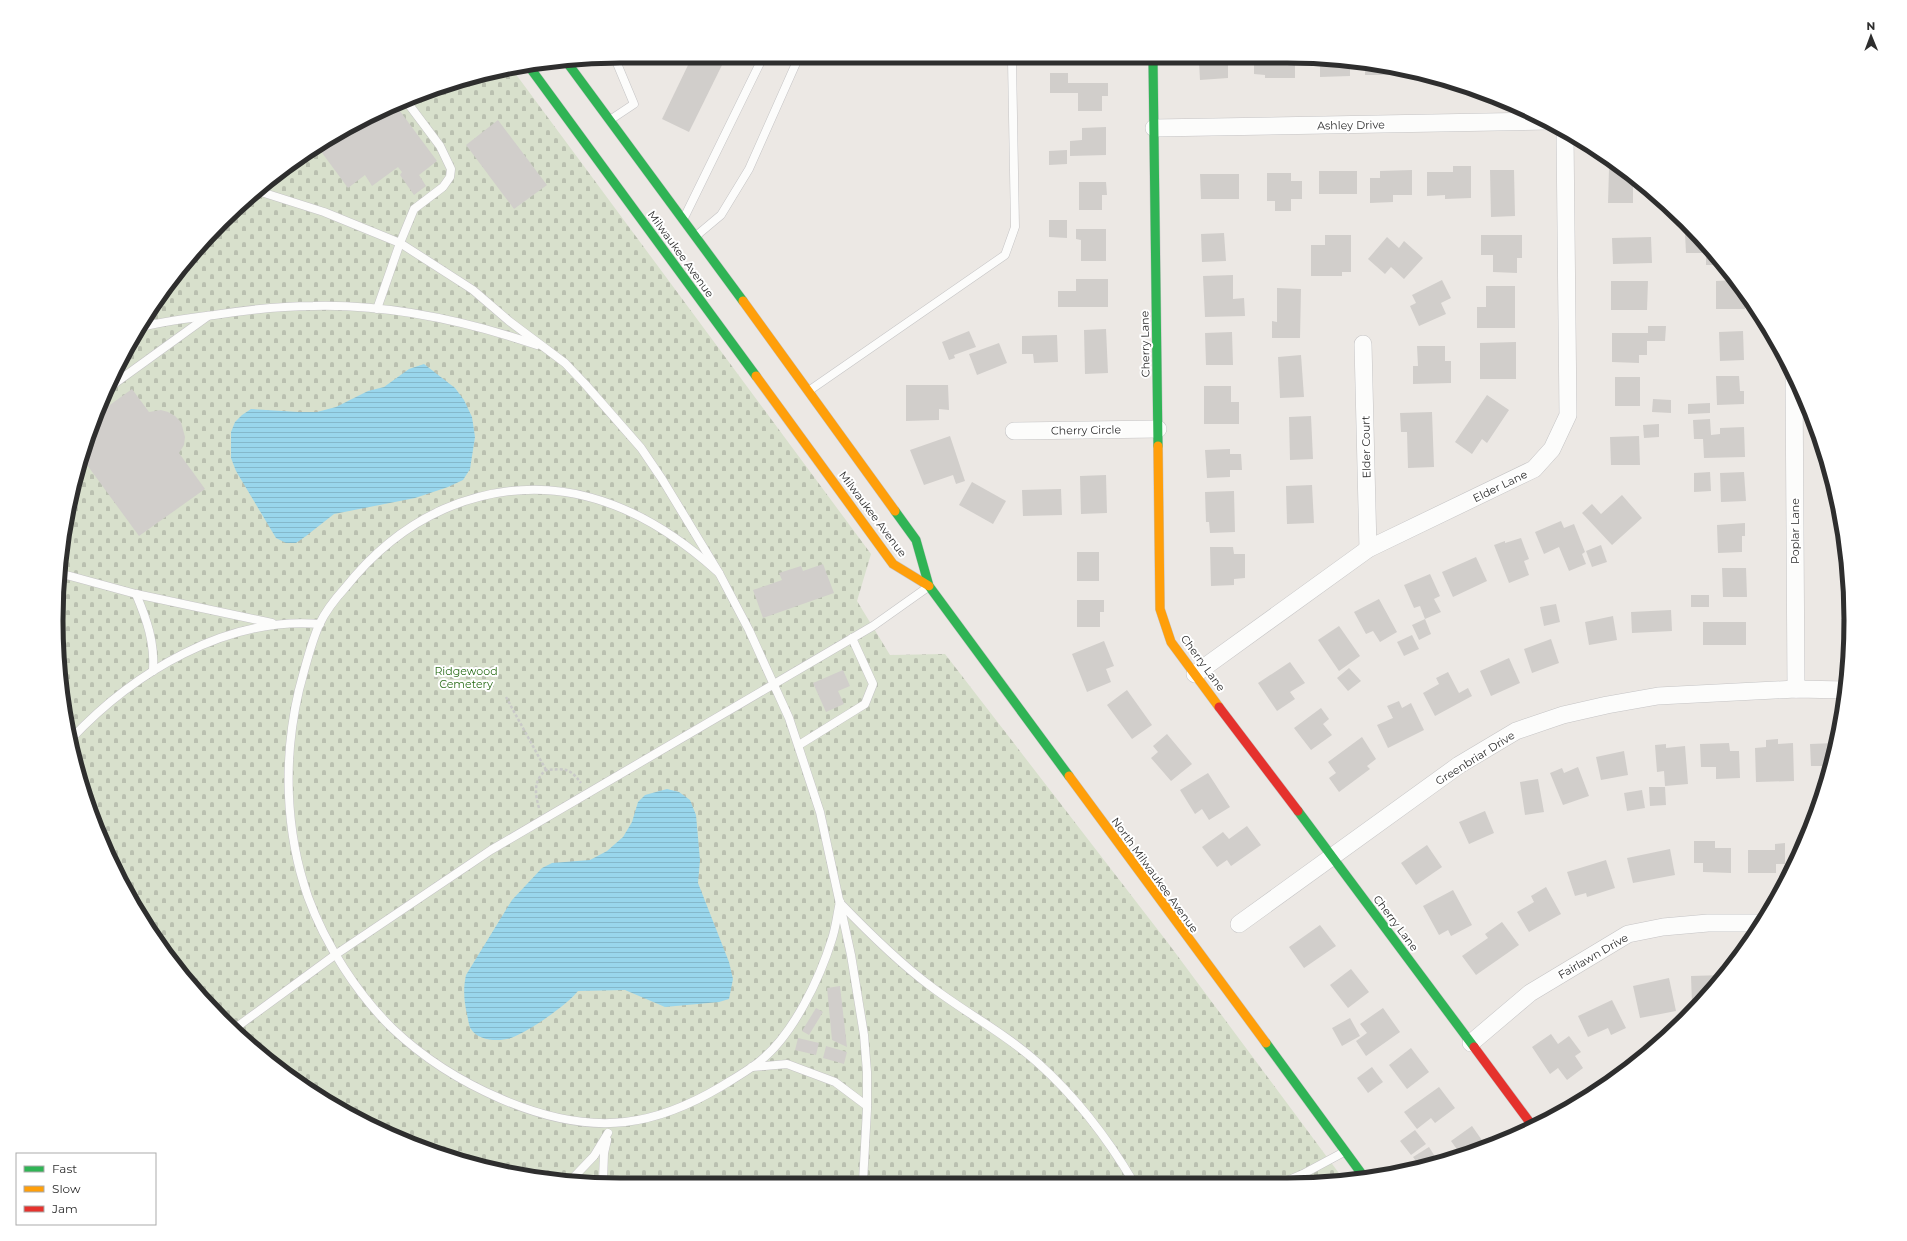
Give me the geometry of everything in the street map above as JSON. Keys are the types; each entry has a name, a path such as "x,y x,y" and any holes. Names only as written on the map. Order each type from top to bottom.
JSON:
{"main road":[{"name":"Cherry Lane","path":"1153,63 1160,609 1171,642 1530,1122"},
{"name":"Milwaukee Avenue","path":"569,66 809,391 916,540 929,586"},
{"name":"Milwaukee Avenue","path":"532,71 893,564 929,586"},
{"name":"North Milwaukee Avenue","path":"929,586 1361,1173"}],"street":[{"name":"Ashley Drive","path":"1154,128 1535,121"},
{"name":"Elder Lane","path":"1195,674 1368,549 1534,469 1552,449 1568,416 1565,138"},
{"name":"Elder Court","path":"1363,344 1368,549"},
{"name":"Poplar Lane","path":"1794,390 1796,689"},
{"name":"Cherry Circle","path":"1014,431 1158,429"},
{"name":"Greenbriar Drive","path":"1239,924 1459,765 1516,731 1563,715 1658,696 1796,689 1839,690"},
{"name":"Fairlawn Drive","path":"1471,1043 1530,992 1628,934 1663,927 1708,923 1754,923"}],"lane":[{"path":"610,120 634,104 617,63"},
{"path":"683,220 760,63"},
{"path":"695,236 721,215 749,169 796,63"},
{"path":"809,391 1005,255 1015,227 1012,63"},
{"path":"377,308 400,243 414,210 443,187 450,177 451,169 440,146 409,104"},
{"path":"263,193 324,212 400,243 473,290 544,348 565,363 641,448 662,479 719,573 749,630 775,685 799,745 820,812 859,995 867,1072 867,1106 863,1178"},
{"path":"148,326 268,308 313,306 377,308 477,327 544,348"},
{"path":"116,382 209,316"},
{"path":"719,573 693,549 665,530 640,516 618,507 577,494 553,490 503,492 476,498 451,506 410,526 373,555 342,591 320,624 303,674 292,725 288,779 289,810 294,839 308,896 335,955 374,1009 394,1030 439,1065 456,1076 487,1092 524,1108 575,1120 611,1123 647,1118 697,1101 763,1059 779,1041 794,1020 810,992 825,960 834,935 840,902"},
{"path":"65,576 136,594 275,624"},
{"path":"238,1026 335,955 444,880 541,820 775,685 873,626 929,586"},
{"path":"136,594 147,621 152,639 154,657 152,671"},
{"path":"75,735 106,705 152,671 203,645 222,638 275,624 301,622 320,624"},
{"path":"799,745 865,704 873,684 852,638"},
{"path":"840,902 864,927 923,980 1023,1051 1068,1092 1110,1146 1131,1178"},
{"path":"751,1067 787,1064 835,1082 867,1106"},
{"path":"602,1178 604,1153 611,1123"},
{"path":"575,1176 594,1156 608,1133"},
{"path":"1294,1178 1345,1151"}],"path":[{"path":"506,697 546,770"},
{"path":"541,820 536,794 539,776 546,770 566,770 573,772 588,794"}],"green space":[{"name":"Ridgewood Cemetery","path":"515,73 871,554 857,601 890,655 945,654 1168,943 1340,1175 1286,1178 584,1177 512,1167 476,1159 407,1136 374,1121 342,1103 281,1063 253,1040 226,1015 178,960 157,930 120,867 105,834 82,765 68,693 64,657 64,584 68,548 82,476 93,441 105,407 120,374 138,342 178,281 201,253 226,226 281,178 342,138 374,120 407,105 476,82"}],"water":[{"path":"424,364 455,388 464,400 472,417 475,437 470,469 463,480 448,487 415,498 334,514 296,543 286,543 276,538 236,471 231,458 231,432 235,422 251,409 317,412 336,407 368,391 384,387 409,369"},
{"path":"667,789 679,792 690,800 696,815 700,860 698,883 729,962 733,979 729,999 719,1002 665,1007 625,990 578,991 573,997 547,1018 511,1038 489,1040 474,1033 470,1026 465,1004 464,990 466,975 512,900 542,868 552,863 590,860 607,851 623,837 632,822 638,802 645,795"}],"building":[{"path":"689,63 723,63 689,132 662,119"},
{"path":"1199,63 1228,63 1228,78 1200,80"},
{"path":"1254,63 1295,63 1295,78 1265,78 1265,75 1254,74"},
{"path":"1320,64 1350,67 1350,76 1320,77"},
{"path":"1365,69 1394,74 1394,75 1365,75"},
{"path":"1050,73 1068,73 1068,83 1108,83 1108,96 1102,96 1102,111 1078,111 1078,93 1050,93"},
{"path":"398,109 437,161 419,175 426,186 414,195 400,175 402,172 398,167 372,186 365,175 348,188 321,151 374,120"},
{"path":"498,120 547,185 514,209 466,145"},
{"path":"1106,127 1106,155 1070,156 1070,141 1082,140 1082,128"},
{"path":"1067,150 1067,164 1049,165 1049,151"},
{"path":"1453,166 1471,166 1471,198 1445,199 1445,195 1427,196 1427,172 1453,172"},
{"path":"1609,169 1613,169 1633,184 1633,203 1608,203"},
{"path":"1412,170 1412,195 1393,195 1393,202 1370,203 1370,178 1380,178 1380,171"},
{"path":"1490,170 1514,170 1515,216 1491,217"},
{"path":"1319,171 1357,171 1357,194 1319,194"},
{"path":"1267,173 1291,173 1291,181 1302,181 1302,199 1291,199 1291,211 1275,211 1275,201 1267,201"},
{"path":"1200,174 1239,174 1239,199 1201,199"},
{"path":"1079,182 1106,182 1107,195 1102,195 1102,210 1079,210"},
{"path":"1049,220 1067,220 1067,238 1049,237"},
{"path":"1076,229 1106,229 1106,261 1081,261 1081,240 1076,239"},
{"path":"1224,233 1226,261 1202,262 1201,234"},
{"path":"1685,233 1687,233 1702,249 1702,253 1686,253"},
{"path":"1325,235 1351,235 1351,272 1342,272 1342,276 1311,276 1311,245 1325,245"},
{"path":"1481,235 1522,235 1522,258 1517,258 1517,273 1493,272 1493,255 1481,255"},
{"path":"1387,237 1399,248 1404,241 1423,258 1404,279 1391,267 1385,274 1368,259"},
{"path":"1651,237 1652,263 1613,264 1612,238"},
{"path":"1706,253 1716,265 1706,265"},
{"path":"1233,275 1233,299 1244,298 1245,316 1205,317 1203,276"},
{"path":"1076,279 1108,279 1108,307 1058,307 1058,291 1076,291"},
{"path":"1442,280 1451,298 1441,303 1446,314 1419,326 1410,306 1416,303 1412,295"},
{"path":"1729,280 1745,304 1745,309 1716,309 1716,281"},
{"path":"1611,281 1648,281 1647,310 1611,310"},
{"path":"1486,286 1515,286 1515,328 1477,328 1477,307 1486,307"},
{"path":"1277,288 1301,289 1300,338 1272,338 1272,321 1277,322"},
{"path":"1648,326 1666,326 1665,341 1647,341 1647,355 1639,355 1639,363 1612,362 1612,333 1648,333"},
{"path":"1106,329 1108,373 1085,374 1084,330"},
{"path":"969,331 976,347 954,355 955,358 949,360 942,342"},
{"path":"1743,331 1744,360 1720,361 1719,332"},
{"path":"1232,332 1233,365 1206,365 1205,333"},
{"path":"1057,335 1058,362 1034,363 1033,354 1022,354 1022,336"},
{"path":"1516,342 1516,379 1480,379 1480,343"},
{"path":"999,343 1007,363 977,375 969,354"},
{"path":"1417,346 1445,346 1445,361 1451,361 1451,383 1413,384 1413,366 1418,366"},
{"path":"1301,355 1304,397 1280,398 1278,357"},
{"path":"1716,376 1739,376 1740,391 1744,391 1744,404 1717,405"},
{"path":"1615,377 1640,377 1640,406 1615,406"},
{"path":"906,385 948,385 949,410 939,409 939,420 906,421"},
{"path":"1204,386 1231,386 1231,402 1239,402 1239,424 1204,424"},
{"path":"132,389 149,412 161,410 175,416 181,422 185,437 184,445 179,453 205,489 139,536 86,463 104,409"},
{"path":"1487,395 1509,410 1487,443 1482,439 1472,454 1455,442"},
{"path":"1653,399 1671,400 1671,413 1652,412"},
{"path":"1710,403 1710,413 1688,414 1688,404"},
{"path":"1432,412 1434,467 1408,468 1407,432 1401,432 1400,413"},
{"path":"1311,416 1313,459 1290,460 1289,417"},
{"path":"1710,419 1711,435 1720,434 1720,428 1744,427 1745,457 1704,458 1703,439 1694,439 1693,420"},
{"path":"1659,424 1659,437 1644,438 1643,425"},
{"path":"950,436 965,481 956,484 953,475 924,485 910,450"},
{"path":"1639,436 1640,465 1611,465 1610,437"},
{"path":"1230,449 1230,454 1241,454 1242,470 1230,470 1230,477 1207,478 1205,450"},
{"path":"1710,472 1711,491 1694,492 1694,473"},
{"path":"1744,472 1746,501 1721,502 1720,473"},
{"path":"1106,475 1107,513 1081,514 1080,476"},
{"path":"972,482 1006,501 993,524 959,505"},
{"path":"1312,485 1314,523 1287,524 1286,486"},
{"path":"1061,489 1062,515 1023,516 1022,490"},
{"path":"1234,491 1235,532 1210,533 1209,522 1206,522 1205,492"},
{"path":"1622,495 1642,518 1612,545 1582,513 1592,504 1601,514"},
{"path":"1561,521 1564,528 1574,524 1585,552 1582,554 1586,564 1569,571 1559,547 1544,554 1535,532"},
{"path":"1745,523 1745,536 1742,536 1742,552 1718,553 1717,525"},
{"path":"1521,538 1529,559 1524,561 1529,575 1509,583 1494,545"},
{"path":"1601,545 1607,562 1592,567 1586,551"},
{"path":"1210,547 1233,547 1234,554 1245,554 1245,578 1234,579 1234,585 1211,586"},
{"path":"1077,552 1099,552 1099,581 1077,581"},
{"path":"1476,557 1487,581 1453,597 1442,572"},
{"path":"823,564 834,593 763,618 753,590 782,580 779,573 801,566 803,571"},
{"path":"1841,566 1843,595 1841,595"},
{"path":"1722,568 1746,568 1747,597 1723,597"},
{"path":"1430,574 1440,596 1434,599 1441,612 1425,619 1420,606 1414,608 1404,585"},
{"path":"1691,595 1709,595 1709,607 1691,607"},
{"path":"1379,599 1397,632 1380,642 1373,631 1366,634 1354,612"},
{"path":"1077,600 1104,600 1104,612 1100,612 1100,627 1077,627"},
{"path":"1556,604 1560,622 1544,626 1540,607"},
{"path":"1671,610 1672,631 1632,633 1631,612"},
{"path":"1613,616 1617,640 1589,645 1585,622"},
{"path":"1425,619 1431,634 1419,640 1412,625"},
{"path":"1841,619 1844,619 1843,646 1841,646"},
{"path":"1703,622 1746,622 1746,645 1703,645"},
{"path":"1339,626 1360,656 1339,671 1318,640"},
{"path":"1412,635 1419,649 1404,656 1397,642"},
{"path":"1551,639 1559,663 1532,673 1524,649"},
{"path":"1104,641 1114,666 1106,669 1111,682 1087,692 1072,654"},
{"path":"1509,658 1520,683 1491,696 1480,671"},
{"path":"1290,662 1305,683 1290,692 1295,699 1277,711 1258,683"},
{"path":"1349,668 1361,681 1348,691 1337,678"},
{"path":"843,670 850,686 838,691 844,704 826,712 813,683"},
{"path":"1448,672 1459,693 1468,688 1472,696 1435,716 1423,693 1439,684 1436,678"},
{"path":"1127,690 1152,725 1132,739 1107,705"},
{"path":"1399,701 1402,708 1411,703 1424,730 1388,748 1377,725 1393,718 1387,706"},
{"path":"1321,708 1329,719 1323,724 1332,735 1311,750 1294,728"},
{"path":"1167,734 1192,764 1171,781 1151,758 1158,752 1153,746"},
{"path":"1362,737 1376,759 1367,766 1370,769 1339,792 1329,778 1336,773 1328,762"},
{"path":"1778,739 1778,744 1793,743 1794,781 1756,782 1755,748 1766,747 1766,740"},
{"path":"1729,743 1730,751 1739,751 1740,778 1716,779 1716,767 1701,767 1700,744"},
{"path":"1830,743 1825,766 1811,766 1810,744"},
{"path":"1666,744 1666,748 1685,746 1688,784 1665,786 1664,771 1657,772 1655,745"},
{"path":"1624,751 1628,775 1601,780 1596,757"},
{"path":"1578,767 1589,796 1563,805 1550,773 1562,768 1564,773"},
{"path":"1208,773 1230,807 1209,820 1202,809 1195,814 1180,790"},
{"path":"1538,779 1544,812 1525,815 1520,782"},
{"path":"1649,787 1665,787 1666,805 1650,806"},
{"path":"1642,790 1645,808 1627,811 1624,793"},
{"path":"1485,811 1494,833 1469,844 1459,822"},
{"path":"1247,826 1261,845 1231,866 1227,860 1217,867 1202,847 1223,832 1229,839"},
{"path":"1694,841 1715,841 1715,848 1731,848 1731,873 1703,872 1703,863 1694,863"},
{"path":"1785,843 1785,864 1776,864 1776,873 1748,873 1748,850 1775,850 1775,844"},
{"path":"1427,845 1442,867 1416,885 1401,863"},
{"path":"1670,849 1675,875 1633,883 1627,858"},
{"path":"1606,860 1615,888 1587,897 1586,893 1575,896 1567,872"},
{"path":"1546,887 1561,914 1529,932 1517,912 1534,902 1531,896"},
{"path":"1453,890 1472,925 1451,936 1448,930 1439,935 1423,906"},
{"path":"1502,922 1519,945 1476,975 1462,956 1488,938 1485,934"},
{"path":"1320,925 1336,946 1304,968 1289,947"},
{"path":"1351,969 1369,992 1348,1008 1330,985"},
{"path":"1716,975 1692,1003 1691,976"},
{"path":"1669,978 1676,1011 1640,1018 1633,986"},
{"path":"840,986 847,1047 832,1040 827,988"},
{"path":"1612,1000 1626,1028 1611,1035 1608,1028 1588,1037 1578,1016"},
{"path":"816,1008 823,1012 809,1035 802,1031"},
{"path":"1383,1008 1400,1032 1366,1056 1356,1041 1367,1033 1360,1024"},
{"path":"1350,1018 1360,1036 1342,1046 1332,1028"},
{"path":"1551,1034 1558,1044 1569,1036 1581,1052 1575,1056 1583,1068 1567,1080 1558,1068 1550,1074 1532,1047"},
{"path":"798,1038 819,1043 816,1055 795,1050"},
{"path":"826,1046 847,1052 844,1064 823,1058"},
{"path":"1411,1048 1429,1072 1407,1089 1389,1065"},
{"path":"1372,1067 1383,1082 1368,1093 1357,1078"},
{"path":"1439,1087 1455,1108 1435,1123 1431,1118 1417,1129 1404,1112"},
{"path":"1472,1126 1483,1142 1458,1151 1451,1141"},
{"path":"1415,1130 1426,1144 1411,1155 1400,1141"},
{"path":"1429,1147 1436,1158 1417,1162 1413,1157"}],"traffic: fast":[{"path":"1153,63 1158,446"},
{"path":"569,66 743,301"},
{"path":"532,71 756,376"},
{"path":"895,511 916,540 929,586 1069,776"},
{"path":"1298,811 1474,1047"},
{"path":"1266,1043 1361,1173"}],"traffic: slow":[{"path":"743,301 895,511"},
{"path":"756,376 893,564 929,586"},
{"path":"1158,446 1160,609 1171,642 1219,707"},
{"path":"1069,776 1266,1043"}],"traffic: jam":[{"path":"1219,707 1298,811"},
{"path":"1474,1047 1530,1122"}]}
